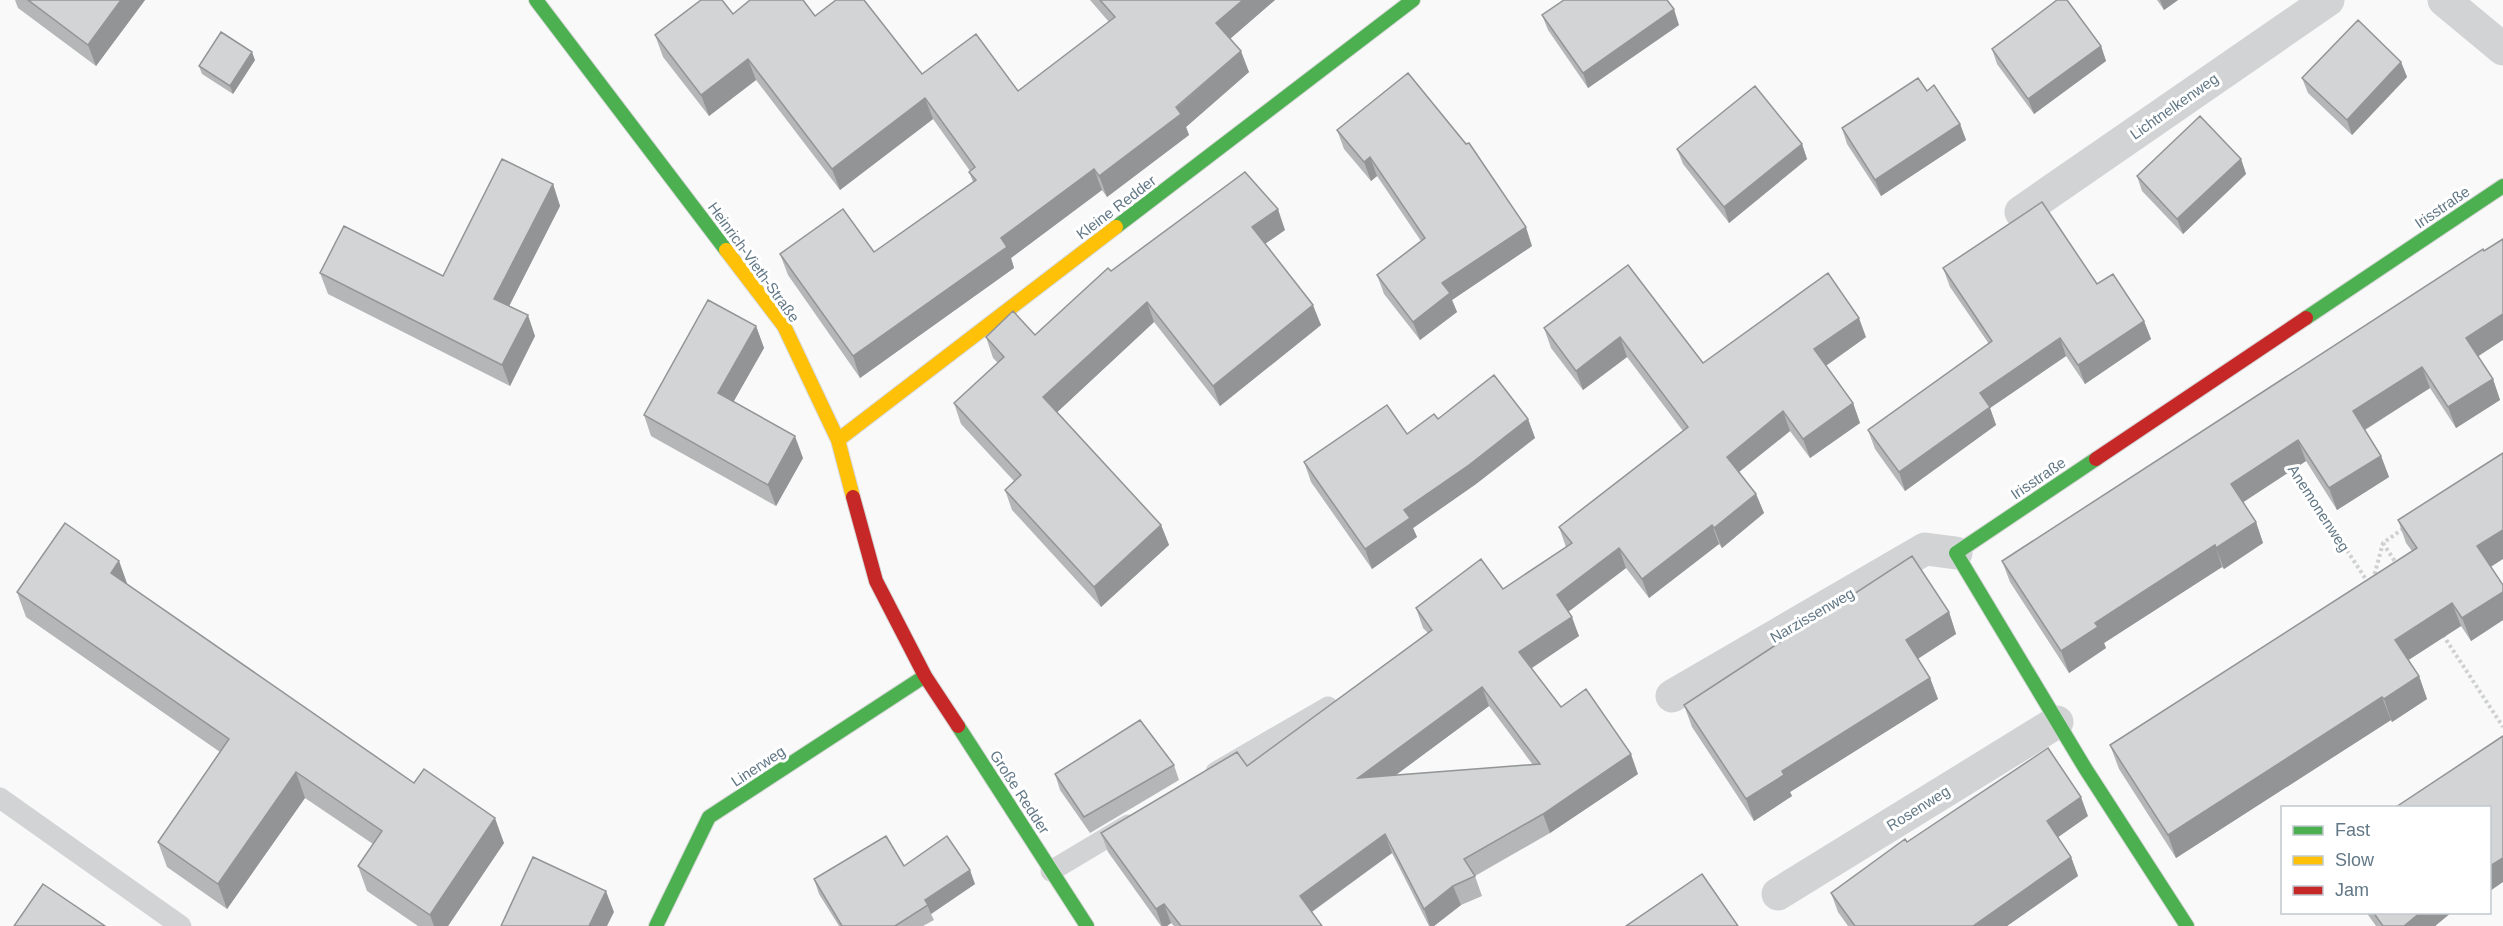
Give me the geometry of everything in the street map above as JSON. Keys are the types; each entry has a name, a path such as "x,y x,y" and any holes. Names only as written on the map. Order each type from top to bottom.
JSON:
{"street":[{"name":"Heinrich-Vieth-Straße","path":"536,0 784,326 838,440 876,581 925,676"},
{"name":"Kleine Redder","path":"838,440 1413,0"},
{"name":"Lichtnelkenweg","path":"2021,212 2328,0"},
{"path":"2444,0 2503,49"},
{"name":"Irisstraße","path":"1956,553 2503,186"},
{"name":"Narzissenweg","path":"1672,696 1925,549 1956,553"},
{"path":"1956,553 2057,722 2187,926"},
{"name":"Große Redder","path":"925,676 1087,926"},
{"name":"Linerweg","path":"656,926 710,818 925,676"},
{"name":"Rosenweg","path":"1778,894 2057,722"}],"lane":[{"path":"1197,784 1328,707"},
{"path":"0,798 181,926"},
{"path":"1051,870 1148,813"}],"path":[{"name":"Anemonenweg","path":"2287,458 2371,588 2383,543"},
{"path":"2402,572 2383,543 2410,524"},
{"path":"2440,630 2503,727"}],"building":[{"path":"28,0 121,0 88,45"},
{"path":"701,0 722,0 733,14 750,0 803,0 815,16 836,0 864,0 922,74 976,34 1018,91 1115,17 1100,0 1243,0 1216,23 1241,51 1176,107 1181,114 1099,176 1094,169 1001,238 1007,247 853,356 780,254 843,209 874,252 976,180 969,172 975,167 925,98 832,169 748,59 701,95 655,35"},
{"path":"1564,0 1667,0 1674,9 1583,73 1542,15"},
{"path":"2057,0 2067,0 2101,46 2028,99 1992,49"},
{"path":"2358,20 2401,62 2347,120 2302,78"},
{"path":"221,32 252,52 230,86 199,66"},
{"path":"1408,73 1466,144 1469,143 1526,227 1442,283 1450,293 1413,322 1377,275 1425,238 1370,157 1364,162 1337,130"},
{"path":"1918,78 1927,91 1934,85 1960,124 1875,180 1842,128"},
{"path":"1755,86 1802,144 1724,207 1677,149"},
{"path":"2200,116 2241,159 2177,219 2137,176"},
{"path":"502,159 553,184 494,299 528,315 502,365 320,273 344,226 443,276"},
{"path":"1245,172 1278,209 1252,227 1313,305 1213,386 1147,302 1043,397 1161,525 1094,587 1005,490 1021,475 954,403 1004,357 986,337 1013,311 1035,335 1108,268 1111,271"},
{"path":"2042,202 2097,284 2113,274 2144,321 2078,365 2060,338 1980,393 1990,407 1899,472 1868,430 1992,341 1943,268"},
{"path":"2503,239 2503,314 2466,338 2493,379 2448,407 2422,367 2353,411 2381,456 2329,488 2298,440 2231,484 2256,522 2216,548 2215,545 2095,623 2098,627 2061,651 2002,561 2483,249 2484,251"},
{"path":"1628,265 1703,363 1828,273 1859,318 1814,349 1853,403 1803,439 1783,411 1727,457 1756,494 1714,528 1712,525 1642,579 1619,548 1557,595 1572,617 1519,652 1561,707 1586,689 1631,754 1543,814 1464,859 1475,876 1453,886 1424,909 1385,834 1300,896 1322,926 1181,926 1164,904 1156,909 1101,833 1237,752 1247,766 1432,630 1416,608 1481,559 1503,589 1572,543 1559,527 1688,427 1620,337 1576,371 1544,328","holes":["1482,687 1540,764 1358,778"]},
{"path":"708,300 756,326 718,393 795,436 768,485 644,415"},
{"path":"1494,375 1528,419 1469,465 1404,510 1410,518 1365,549 1304,462 1387,405 1407,434 1434,414 1438,419"},
{"path":"2503,453 2503,530 2477,546 2503,585 2503,592 2462,618 2452,603 2395,640 2419,676 2384,699 2382,697 2168,835 2110,745 2417,548 2398,520"},
{"path":"65,523 119,561 111,573 414,783 424,769 495,818 430,915 358,866 382,831 296,772 218,884 158,842 229,739 17,592"},
{"path":"1912,556 1949,612 1906,640 1930,678 1782,771 1784,775 1746,799 1684,705"},
{"path":"1140,720 1174,765 1084,817 1055,774"},
{"path":"2503,736 2503,858 2491,865 2491,806 2398,806"},
{"path":"2048,748 2081,797 2047,821 2071,857 1973,926 1855,926 1831,893 1905,839 1907,842"},
{"path":"886,836 904,866 947,836 970,870 925,900 928,905 895,926 842,926 814,879"},
{"path":"533,857 606,891 589,926 501,926"},
{"path":"1702,874 1738,926 1626,926"},
{"path":"43,884 105,926 14,926"},
{"path":"2374,914 2419,914 2404,926 2383,926"}],"traffic: fast":[{"path":"536,0 726,250"},
{"path":"1116,227 1413,0"},
{"path":"2306,318 2503,186"},
{"path":"2096,459 1956,553 2085,768 2187,926"},
{"path":"656,926 709,817 925,676"},
{"path":"958,726 1087,926"}],"traffic: slow":[{"path":"838,440 1116,227"},
{"path":"726,250 784,326 838,440 853,497"}],"traffic: jam":[{"path":"2096,459 2306,318"},
{"path":"853,497 876,581 925,676 958,726"}]}
